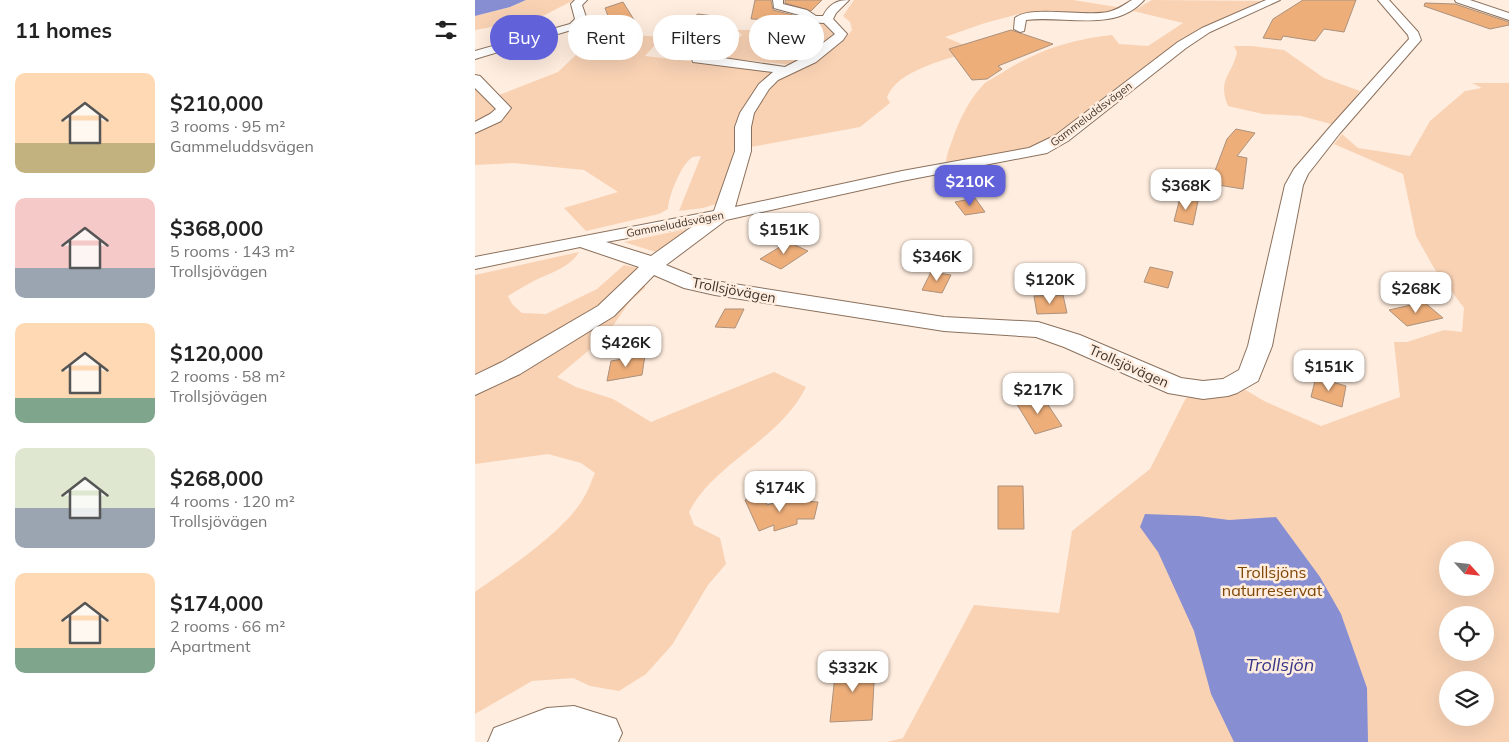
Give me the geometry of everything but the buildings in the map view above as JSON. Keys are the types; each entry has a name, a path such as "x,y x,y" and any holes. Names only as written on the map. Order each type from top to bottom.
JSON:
{"street":[{"path":"475,55 574,26 581,20 576,4 582,0"},
{"path":"475,386 511,368 606,311 653,265 720,215 725,208 740,163 743,151 743,127 747,113 768,82 811,59 841,34 827,19 809,20 811,16 804,12 783,9 778,6 778,0"},
{"path":"827,19 831,11 844,0"},
{"path":"1020,29 1021,18 1024,17 1099,18 1126,9 1139,0"},
{"name":"Gammeluddsvägen","path":"475,263 534,250 758,208 902,176 1041,150 1062,138 1182,44 1206,30 1275,0"},
{"name":"Trollsjövägen","path":"583,242 653,265 657,269 677,278 715,288 944,324 1038,330 1072,341 1177,387 1203,390 1228,386 1249,374 1260,346 1294,184 1300,173 1335,130 1415,40 1411,30 1383,0"},
{"path":"1460,0 1509,17"},
{"path":"707,60 769,67 787,71"},
{"path":"475,79 504,108 496,117 475,128"},
{"path":"508,742 547,727 574,726 602,733"}],"green space":[{"path":"526,0 574,0 545,15 490,15 490,27 475,30 475,16 510,7"},
{"path":"854,0 1073,0 1123,8 1101,16 1019,14 945,37 976,50 925,66 902,79 893,87 887,97 890,103 860,127 751,147 752,128 749,117 764,95 769,88 790,73 813,60 824,60 824,54 843,40 852,30 850,22 843,16"},
{"path":"1152,0 1269,1 1173,47 1047,143 946,164 960,121 967,107 985,83 1033,56 1058,46 1084,39 1112,35 1119,44 1148,46 1183,23 1133,11"},
{"path":"824,23 837,32 830,41 824,45"},
{"path":"739,30 749,30 749,60 800,60 792,65 739,59 739,38 742,35"},
{"path":"643,36 653,36 653,47 645,56 653,57 653,60 680,60 717,66 720,64 782,72 740,117 734,151 723,189 716,204 703,208 679,211 701,156 693,157 684,166 676,180 668,209 659,214 586,231 564,208 618,192 584,170 513,163 475,165 475,89 489,99 558,72 571,60 643,60"},
{"path":"1234,46 1284,50 1324,78 1360,91 1335,125 1301,116 1263,114 1228,106 1224,90 1237,52"},
{"name":"Trollsjöns naturreservat","path":"1472,83 1509,83 1509,742 887,742 903,738 974,605 1059,613 1072,531 1150,469 1186,398 1242,388 1266,402 1321,426 1400,397 1394,342 1407,342 1444,330 1462,332 1464,308 1434,268 1416,236 1403,174 1334,144 1342,134 1358,148 1410,156 1430,121 1465,91 1482,88"},
{"path":"696,227 662,254 624,242"},
{"path":"579,252 564,267 508,296 512,304 522,313 546,314 597,289 624,265 643,269 645,288 630,301 606,336 557,377 576,387 613,399 651,422 774,372 806,387 794,406 780,422 714,479 700,494 689,512 694,525 720,538 726,564 708,585 672,645 646,674 619,691 590,686 573,678 532,681 475,714 475,592 535,549 564,523 576,510 586,494 595,473 581,463 548,454 475,464 475,275"}],"water":[{"path":"475,0 526,0 510,7 475,16"},
{"name":"Trollsjön","path":"1145,514 1198,516 1229,520 1276,517 1320,577 1341,614 1367,688 1368,742 1234,742 1211,694 1194,631 1158,552 1140,527"}]}
